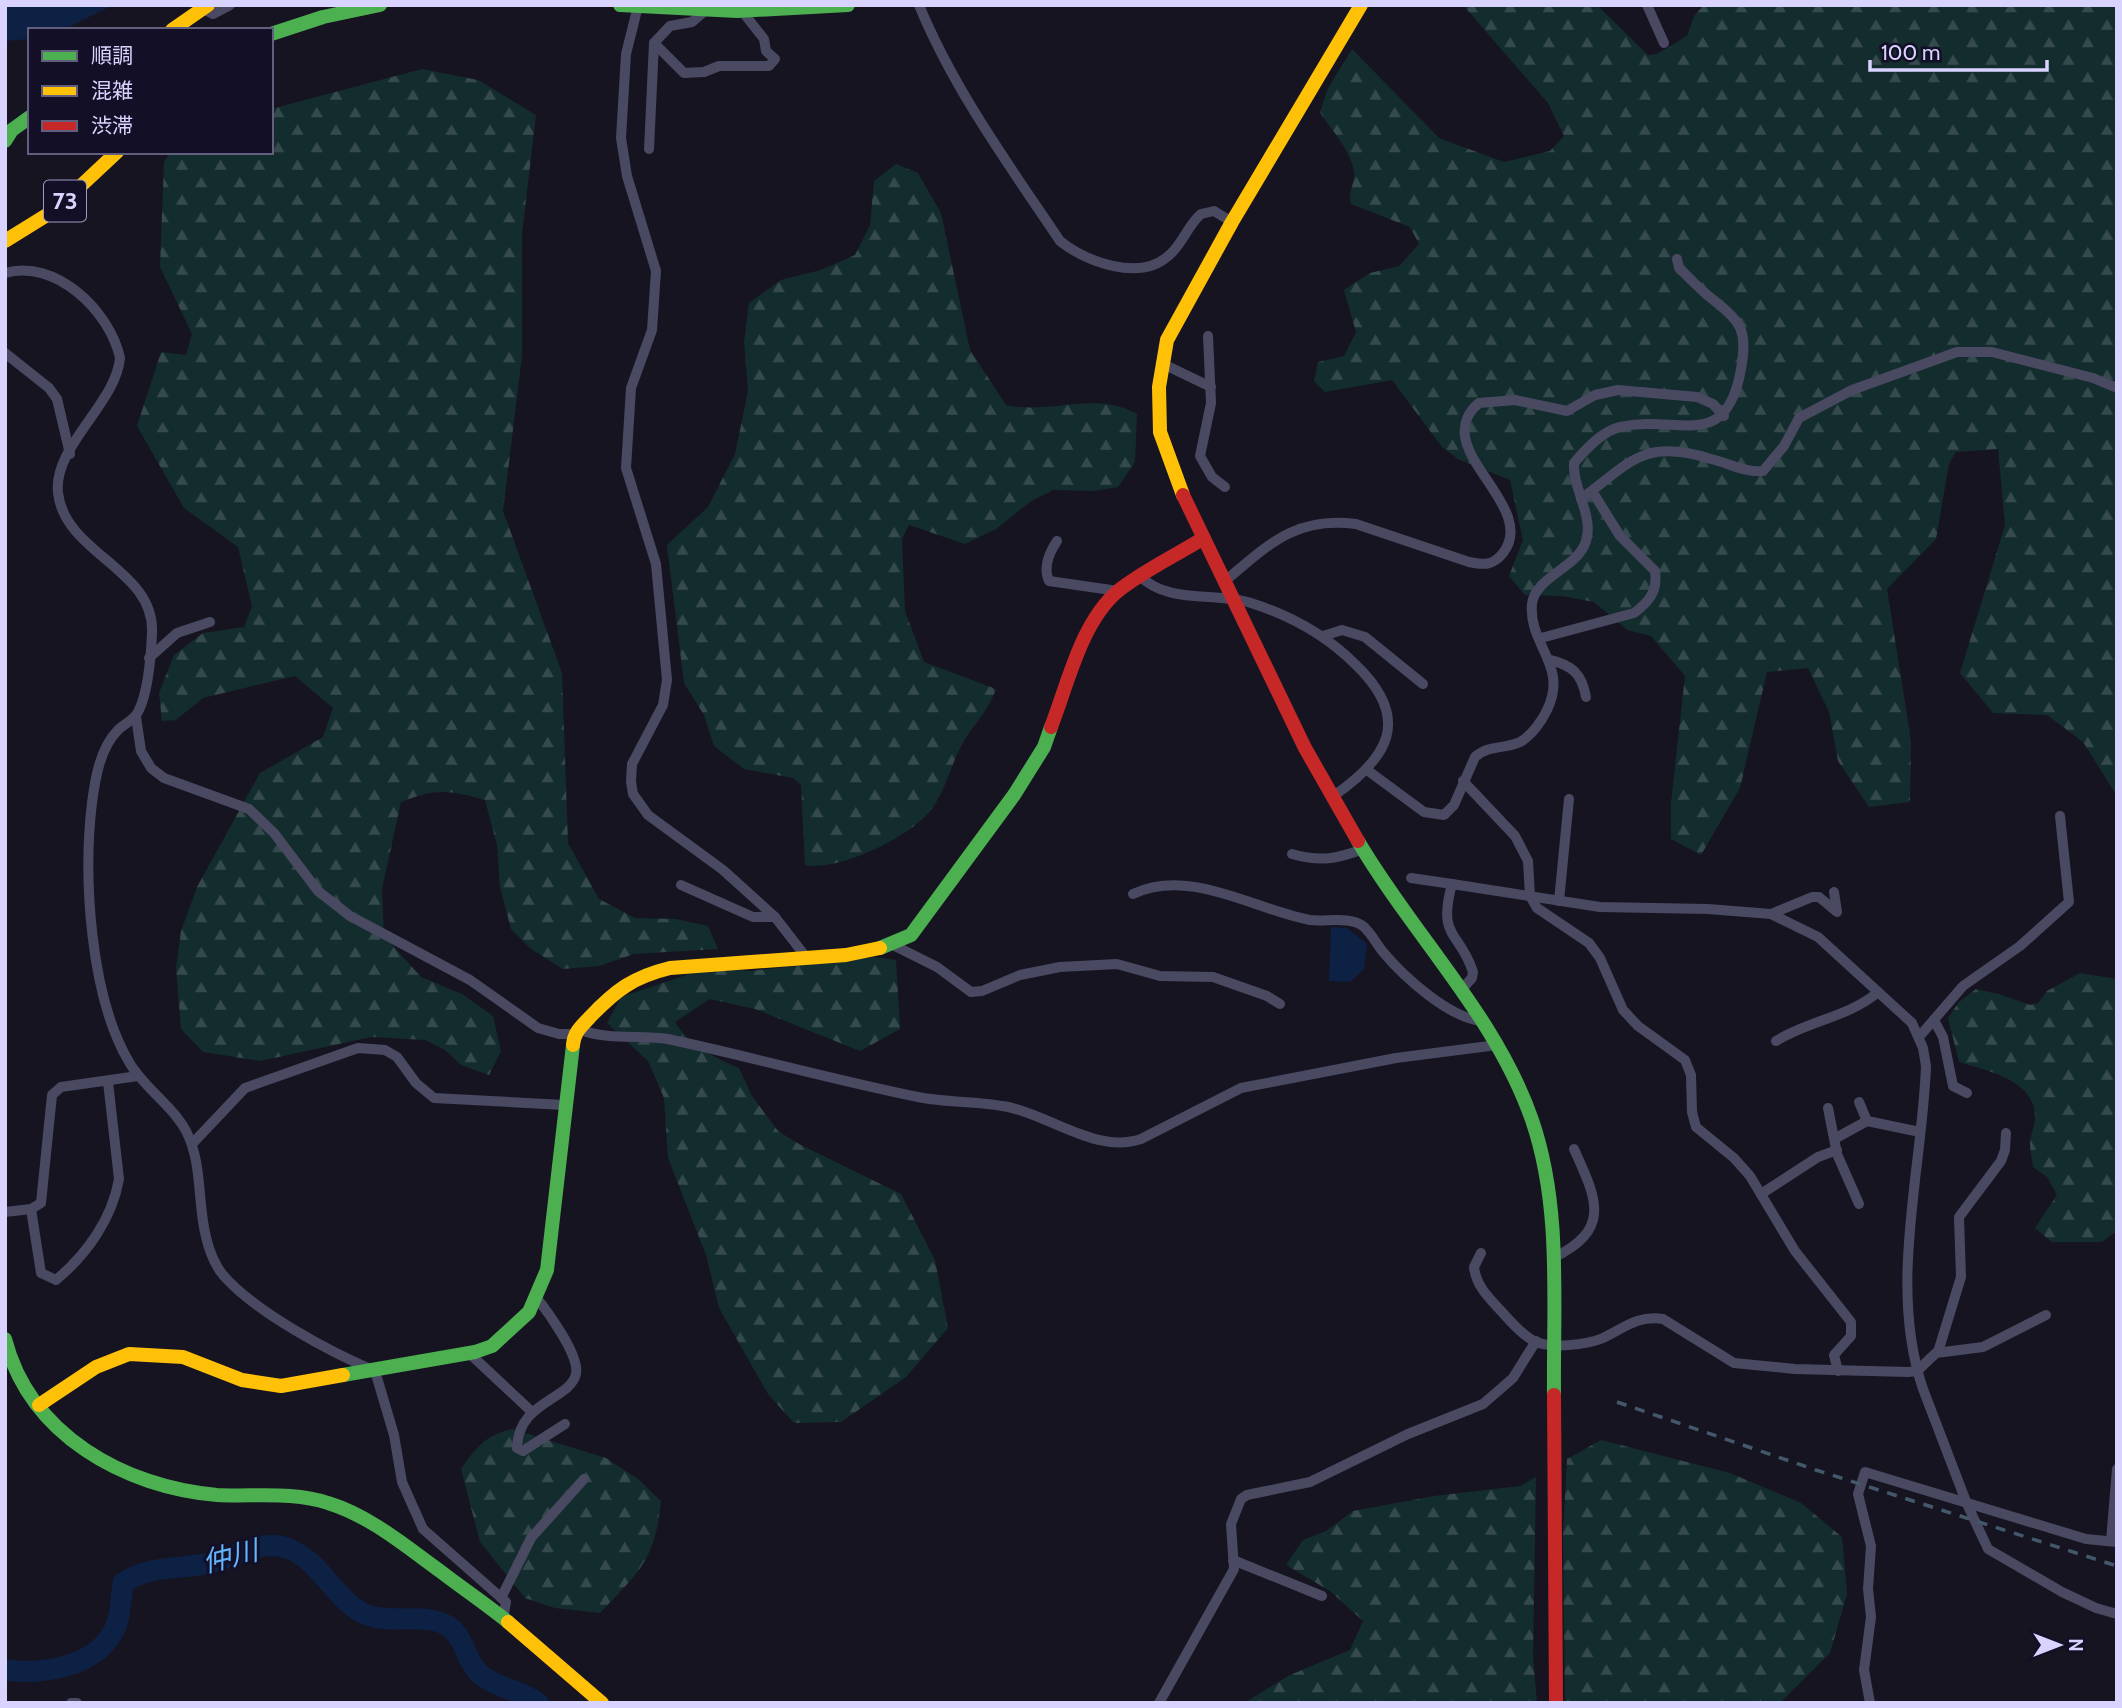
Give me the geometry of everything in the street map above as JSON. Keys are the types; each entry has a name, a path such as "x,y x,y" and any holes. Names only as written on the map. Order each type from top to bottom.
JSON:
{"street":[{"path":"175,28 205,7 213,14 230,5"},
{"path":"273,33 323,17 380,5"},
{"path":"620,5 788,11 848,5"},
{"path":"919,5 936,48 976,114 1060,242 1070,250 1112,265 1144,268 1167,258 1201,214 1214,212 1232,222"},
{"path":"1361,5 1232,222 1167,340 1161,363 1160,432 1202,539 1332,797 1363,849 1482,1021 1533,1116 1546,1160 1553,1258 1556,1703"},
{"path":"1647,5 1664,43"},
{"path":"638,6 626,54 621,138 627,176 656,271 652,330 631,388 626,468 656,564 667,680 663,705 632,764 633,794 648,815 723,870 775,916 806,957"},
{"path":"654,43 684,73 704,72 719,66 769,66 775,59 766,51 764,38 738,9"},
{"path":"649,149 654,43 670,26 692,22 706,10"},
{"path":"5,141 12,130 28,118"},
{"name":"73","path":"5,242 55,210 115,154"},
{"path":"1367,769 1424,812 1444,815 1450,810 1471,761 1482,751 1519,742 1539,725 1555,695 1556,681 1533,616 1534,597 1541,587 1575,560 1585,545 1586,516 1573,477 1574,463 1613,429 1622,426 1694,425 1724,416 1738,386 1743,332 1734,316 1679,268 1677,259"},
{"path":"5,273 25,270 58,279 83,298 116,343 120,358 116,375 70,454 59,480 60,502 75,530 128,578 145,600 152,626 143,700 135,717 113,736 98,769 89,830 93,950 118,1040 138,1076 184,1127 192,1144 205,1235 221,1272 265,1309 342,1357 375,1371"},
{"path":"1208,336 1210,420 1200,456 1212,477 1225,487"},
{"path":"1581,499 1620,466 1652,452 1684,452 1752,471 1763,471 1784,446 1799,418 1852,390 1957,352 1992,352 2092,378 2117,388"},
{"path":"5,353 49,388 57,399 70,454"},
{"path":"1161,363 1211,387"},
{"path":"1224,581 1289,531 1330,523 1356,524 1469,562 1488,564 1496,561 1508,543 1507,516 1499,497 1470,454 1464,433 1469,415 1479,403 1516,400 1567,411 1595,395 1618,390 1697,397 1713,404 1724,416"},
{"path":"1541,638 1634,613 1645,605 1654,590 1655,571 1620,536 1592,491"},
{"path":"39,1405 96,1367 129,1354 183,1357 242,1380 281,1386 469,1353 492,1346 510,1333 529,1312 547,1270 564,1105 578,1032 593,1013 617,989 648,973 670,968 846,955 893,945 919,927 1014,795 1044,747 1091,627 1101,609 1118,591 1202,539"},
{"path":"1057,541 1048,558 1046,572 1049,581 1118,591"},
{"path":"1140,576 1159,591 1234,599 1273,611 1323,636 1371,679 1388,706 1386,732 1367,769 1332,797"},
{"path":"149,657 177,633 210,622"},
{"path":"1323,636 1342,630 1365,637 1423,684"},
{"path":"1549,660 1568,665 1577,673 1582,678 1586,697"},
{"path":"135,717 141,751 151,768 164,778 249,809 274,833 318,891 350,916 470,980 538,1028 558,1034 578,1032 640,1035 680,1042 922,1098 1010,1108 1046,1118 1084,1135 1123,1144 1140,1139 1227,1093 1254,1085 1396,1058 1497,1045"},
{"path":"1463,781 1515,836 1528,861 1530,896 1537,908 1589,943 1600,958 1623,1010 1638,1026 1685,1060 1691,1075 1692,1112 1696,1126 1734,1158 1761,1194 1795,1251 1851,1322 1851,1336 1833,1354 1838,1371"},
{"path":"1559,901 1569,799"},
{"path":"1919,1037 1964,986 2020,946 2069,902 2071,896 2060,816"},
{"path":"1292,853 1311,859 1333,860 1363,849"},
{"path":"1411,878 1600,907 1708,909 1771,914 1818,937 1912,1023 1919,1037 1926,1066 1908,1269 1917,1371 1967,1504 1988,1549 2053,1587 2096,1608 2117,1614"},
{"path":"1452,884 1447,912 1448,928 1473,972 1472,978 1461,990"},
{"path":"681,885 753,917 775,916"},
{"path":"1133,894 1168,886 1194,888 1307,919 1354,922 1372,936 1393,962 1450,1012 1482,1021"},
{"path":"1771,914 1812,897 1820,898 1837,912 1833,892"},
{"path":"893,945 937,967 971,992 982,991 1020,975 1059,967 1124,964 1160,976 1213,977 1267,996 1280,1004"},
{"path":"1776,1041 1797,1028 1861,1006 1877,993"},
{"path":"1934,1020 1942,1037 1953,1086 1967,1093"},
{"path":"192,1144 244,1088 358,1048 385,1049 397,1057 416,1083 434,1098 564,1105"},
{"path":"5,1212 31,1209 41,1203 52,1095 61,1087 138,1076"},
{"path":"31,1209 41,1273 56,1280 91,1243 111,1211 117,1192 119,1179 108,1082"},
{"path":"1859,1102 1867,1121"},
{"path":"1828,1108 1844,1176 1858,1204"},
{"path":"1836,1138 1867,1121 1920,1132"},
{"path":"1480,1253 1474,1267 1480,1286 1504,1315 1535,1341 1580,1345 1626,1325 1653,1317 1663,1319 1734,1363 1838,1371 1917,1371 1938,1352 1961,1277 1959,1217 2001,1161 2006,1133"},
{"path":"1553,1258 1572,1249 1593,1224 1597,1214 1591,1186 1574,1149"},
{"path":"1761,1194 1818,1157 1837,1150"},
{"path":"536,1297 569,1349 576,1371 572,1381 532,1412 517,1442 517,1448 523,1451 565,1424"},
{"path":"1938,1352 1983,1347 2046,1315"},
{"path":"1159,1703 1232,1573 1231,1524 1241,1499 1247,1495 1310,1482 1408,1434 1483,1404 1513,1378 1535,1341"},
{"path":"6,1344 39,1405 59,1428 91,1457 149,1485 187,1493 318,1500 356,1514 394,1537 503,1618 602,1703"},
{"path":"469,1353 532,1412"},
{"path":"375,1371 394,1435 402,1482 414,1513 423,1529 507,1606 503,1618"},
{"path":"1870,1703 1864,1670 1871,1617 1868,1589 1871,1546 1858,1494 1865,1472 2094,1541 2114,1541 2117,1469"},
{"path":"500,1598 531,1538 584,1479"},
{"path":"1233,1560 1322,1596"},
{"path":"71,1703 77,1703"}],"green space":[{"path":"1463,5 1597,5 1648,55 1657,54 1687,36 1694,16 1704,5 2117,5 2117,796 2083,742 2047,715 1993,713 1960,673 2005,525 1998,449 1956,452 1949,464 1936,539 1887,589 1911,741 1910,802 1869,807 1838,761 1829,712 1808,668 1767,672 1740,788 1701,855 1671,839 1671,803 1685,676 1651,636 1627,630 1594,602 1562,596 1525,595 1509,576 1523,540 1510,480 1458,459 1442,447 1392,380 1325,392 1314,381 1318,362 1344,356 1356,332 1344,290 1370,273 1399,266 1419,244 1410,227 1351,204 1354,175 1352,163 1320,112 1327,90 1352,49 1439,138 1504,162 1550,151 1564,136 1548,103"},
{"path":"422,69 478,80 536,115 522,234 522,356 503,511 562,673 568,843 599,899 635,918 676,919 708,926 718,949 634,954 599,966 563,969 531,949 511,929 500,887 497,845 485,800 443,792 424,794 401,802 382,889 384,936 421,977 462,994 493,1016 501,1051 489,1075 461,1065 445,1050 425,1040 371,1037 260,1061 203,1052 181,1029 176,968 181,931 197,887 260,773 323,737 333,708 295,676 203,698 176,720 162,721 159,693 174,655 203,633 244,627 252,606 238,547 184,508 137,426 161,352 186,355 192,334 160,267 164,162 169,154 273,154 273,108"},
{"path":"896,164 918,173 941,213 970,350 1006,405 1040,407 1105,404 1137,414 1135,462 1118,487 1094,491 1053,490 1030,502 996,529 965,544 909,525 902,539 905,611 924,662 996,689 986,710 960,747 938,799 923,818 893,840 855,857 819,866 805,865 801,785 793,778 744,769 714,746 704,715 684,683 667,545 708,507 735,454 748,391 744,342 749,303 781,280 821,270 855,255 870,225 874,181"},
{"path":"874,957 896,960 900,1029 860,1051 755,1009 710,999 675,1022 695,1045 739,1068 752,1096 778,1131 901,1194 935,1260 948,1328 906,1377 841,1422 794,1423 768,1394 719,1308 706,1255 668,1158 664,1098 648,1061 607,1023 621,997 695,972 721,969 752,971"},
{"path":"2080,973 2117,979 2117,1231 2102,1242 2052,1242 2035,1228 2057,1195 2047,1177 2033,1167 2030,1144 2035,1120 2033,1104 2019,1086 2008,1079 1959,1062 1948,1018 1959,1002 1976,989 2030,1005 2038,1003 2047,991"},
{"path":"512,1429 606,1458 638,1479 661,1501 650,1551 635,1575 600,1613 555,1608 525,1598 480,1542 461,1469 482,1443"},
{"path":"1601,1440 1730,1473 1801,1503 1842,1537 1847,1594 1830,1653 1780,1703 1565,1703 1563,1535 1567,1459"},
{"path":"1536,1477 1533,1657 1537,1703 1244,1703 1290,1675 1350,1650 1363,1621 1330,1591 1286,1565 1303,1540 1326,1531 1353,1511 1434,1496 1520,1486"}],"water":[{"path":"5,5 113,5 67,28 28,28 28,39 5,41"},
{"path":"1331,927 1347,928 1367,944 1364,969 1350,982 1329,981"}],"waterway":[{"name":"仲川","path":"5,1670 52,1669 68,1665 97,1651 108,1640 116,1626 123,1583 134,1577 155,1570 210,1563 251,1549 271,1546 302,1555 350,1605 369,1616 428,1620 448,1626 457,1635 477,1671 497,1684 538,1703"}],"railway":[{"path":"1617,1402 1816,1470 2117,1566"}],"traffic: fast":[{"path":"273,33 323,17 380,5"},
{"path":"620,5 737,11 848,5"},
{"path":"5,141 12,130 28,118"},
{"path":"880,948 911,935 1014,795 1044,747 1051,727"},
{"path":"1358,841 1403,910 1476,1011 1516,1082 1532,1120 1542,1153 1552,1221 1555,1291 1554,1395"},
{"path":"343,1375 475,1352 492,1346 529,1312 547,1270 573,1045"},
{"path":"5,1339 17,1373 36,1403 59,1428 86,1450 116,1467 148,1481 182,1490 217,1495 301,1497 328,1503 358,1515 386,1532 508,1622"}],"traffic: slow":[{"path":"175,28 208,5"},
{"path":"1183,495 1160,432 1159,387 1167,340 1232,222 1361,5"},
{"path":"5,241 55,210 115,154"},
{"path":"573,1045 579,1030 608,999 635,980 657,972 670,968 846,955 880,948"},
{"path":"39,1405 96,1367 129,1354 183,1357 242,1380 281,1386 343,1375"},
{"path":"508,1622 602,1703"}],"traffic: jam":[{"path":"1183,495 1305,748 1358,841"},
{"path":"1051,727 1077,654 1094,619 1105,604 1138,577 1202,539"},
{"path":"1554,1395 1556,1703"}]}
